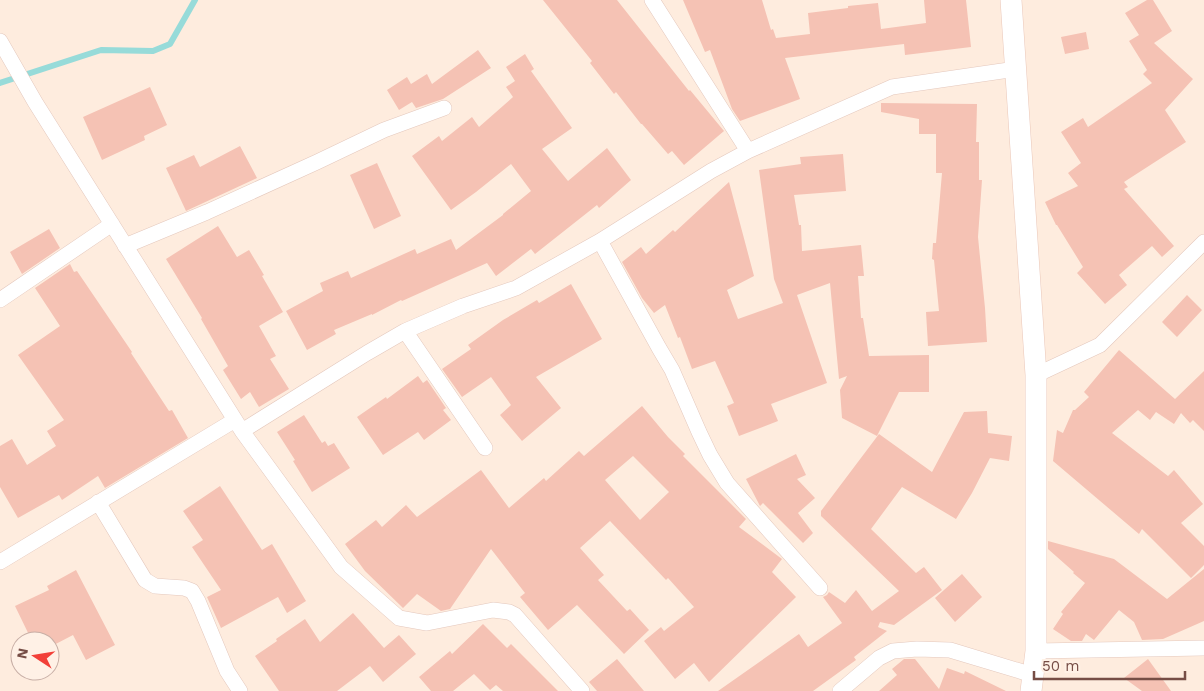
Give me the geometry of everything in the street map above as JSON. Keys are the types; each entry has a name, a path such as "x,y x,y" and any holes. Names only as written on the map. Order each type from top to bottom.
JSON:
{"main road":[{"path":"1011,0 1036,375 1036,651 1032,683"}],"street":[{"path":"652,0 748,150"},
{"path":"0,41 35,102 238,426 341,567 399,618 427,623 493,610 509,612 515,615 582,691"},
{"path":"0,562 98,502 238,426 405,331 463,306 516,288 600,241 748,150 892,87 1016,69"},
{"path":"125,246 207,212 384,130 444,108"},
{"path":"0,300 112,224"},
{"path":"600,241 658,348 672,370 710,455 727,483 820,588"},
{"path":"1036,375 1100,345 1204,242"},
{"path":"405,331 485,448"},
{"path":"98,502 145,580 155,586 184,588 192,591 227,671 240,691"},
{"path":"1036,651 1204,648"},
{"path":"840,691 879,658 893,651 917,649 950,650 1032,683"}],"building":[{"path":"543,0 617,0 689,91 724,131 684,165 672,151 668,154 616,92 614,94 590,63 592,61"},
{"path":"683,0 762,0 771,30 773,29 776,38 810,34 808,13 878,3 881,29 926,23 924,0 966,0 971,47 905,55 904,44 785,58 800,99 740,121 732,109 710,50 705,52"},
{"path":"1147,0 1153,0 1172,31 1154,43 1193,79 1165,110 1186,142 1124,182 1128,187 1124,189 1174,246 1162,257 1152,246 1119,275 1127,285 1105,304 1077,273 1083,267 1056,225 1045,202 1078,186 1068,173 1081,163 1061,132 1083,118 1088,127 1152,83 1143,74 1147,70 1129,41 1139,35 1125,13"},
{"path":"1086,32 1089,49 1065,54 1061,37"},
{"path":"478,50 491,68 443,99 416,108 412,102 399,110 387,90 407,77 411,84 427,74 432,84"},
{"path":"525,54 534,69 531,71 572,128 542,149 568,181 607,148 631,180 599,208 597,205 535,254 531,249 496,276 487,263 401,300 372,315 334,330 336,334 307,350 286,311 323,291 320,283 348,271 351,278 415,249 417,254 451,239 456,250 503,215 531,191 511,164 451,210 412,156 439,136 442,141 472,117 479,127 513,97 506,87 515,81 506,67"},
{"path":"150,87 167,125 144,136 145,140 102,160 83,117"},
{"path":"881,103 977,104 976,142 979,142 979,180 982,180 978,237 987,342 928,346 926,312 939,311 934,260 932,259 933,243 936,243 942,173 936,173 936,134 919,134 919,119 881,112"},
{"path":"240,146 257,178 186,211 166,168 194,155 200,167"},
{"path":"843,154 846,191 794,195 799,225 801,225 802,251 861,245 864,276 858,276 861,318 863,318 869,356 929,355 929,392 899,392 877,436 842,418 840,390 847,376 839,379 830,283 797,295 827,383 771,404 778,421 739,436 727,406 734,403 715,361 692,369 665,305 654,313 642,298 622,262 641,247 646,254 673,230 675,232 729,182 754,276 727,290 738,319 783,303 774,279 759,170 801,164 800,157"},
{"path":"377,163 401,216 374,229 350,175"},
{"path":"218,226 237,257 249,250 283,312 259,326 276,356 270,359 289,389 259,407 250,392 241,399 223,370 228,366 202,318 166,259"},
{"path":"49,229 60,248 22,274 10,252"},
{"path":"70,264 74,272 77,271 132,352 169,411 172,410 188,438 105,488 98,476 62,500 59,495 18,518 0,487 0,446 12,439 27,465 56,446 47,431 64,420 18,355 60,326 35,288"},
{"path":"571,284 602,339 536,377 561,408 522,441 500,415 511,405 491,377 462,397 442,369 471,349 468,345 503,320 537,300 539,303"},
{"path":"1187,295 1202,310 1177,337 1162,322"},
{"path":"1119,350 1175,399 1204,371 1204,431 1193,420 1190,423 1181,413 1174,424 1156,412 1150,420 1138,410 1112,433 1168,476 1174,470 1203,504 1181,523 1204,546 1204,565 1191,578 1142,529 1139,534 1053,461 1057,430 1063,433 1073,410 1089,397 1084,392"},
{"path":"418,376 423,383 427,380 446,408 443,410 451,420 424,440 418,432 383,455 357,417 386,397 387,399"},
{"path":"642,406 685,454 683,456 746,519 739,527 782,559 772,572 796,597 709,682 694,663 675,679 644,641 661,627 664,631 694,607 668,578 666,580 610,521 580,548 604,575 598,580 627,611 630,609 649,630 624,654 577,605 548,630 520,597 525,593 491,549 450,609 441,611 417,594 403,608 365,571 345,544 376,520 382,527 406,505 417,517 481,470 509,508 544,478 546,481 579,451 584,456","holes":["633,456 669,492 640,520 605,480"]},
{"path":"987,411 988,433 1012,436 1009,461 990,458 956,519 902,487 871,529 916,573 924,567 942,590 894,625 880,622 878,627 887,631 854,657 856,660 813,691 718,691 799,634 808,647 842,623 823,597 829,592 845,603 856,590 872,611 899,591 821,516 821,511 879,434 932,472 964,412"},
{"path":"304,415 322,443 325,441 328,446 334,443 350,468 312,492 277,432"},
{"path":"796,454 806,475 797,479 815,498 798,513 813,533 803,543 763,503 760,506 746,479"},
{"path":"220,486 262,550 272,544 306,601 287,613 278,597 221,628 207,597 221,590 192,547 203,540 183,511"},
{"path":"1048,541 1114,559 1167,599 1204,569 1204,621 1163,639 1142,640 1134,622 1119,610 1094,640 1086,634 1082,641 1071,641 1053,629 1063,614 1061,612 1085,583 1048,549"},
{"path":"76,570 115,645 86,660 73,635 60,642 60,631 27,631 15,606 49,590 47,586"},
{"path":"962,574 982,597 955,622 935,598"},
{"path":"353,613 384,648 399,635 416,654 383,682 370,666 337,691 279,691 255,656 305,619 320,642"},
{"path":"483,624 507,648 511,644 558,691 503,691 496,685 490,690 474,674 453,691 431,691 419,677 450,651 452,654"},
{"path":"617,659 644,691 597,691 589,682"},
{"path":"904,659 915,659 939,689 947,668 964,674 965,671 1006,691 879,691 897,675 892,669"},
{"path":"1148,659 1171,691 1142,691 1124,678"}],"waterway":[{"path":"0,83 101,50 153,51 170,44 195,0"}]}
